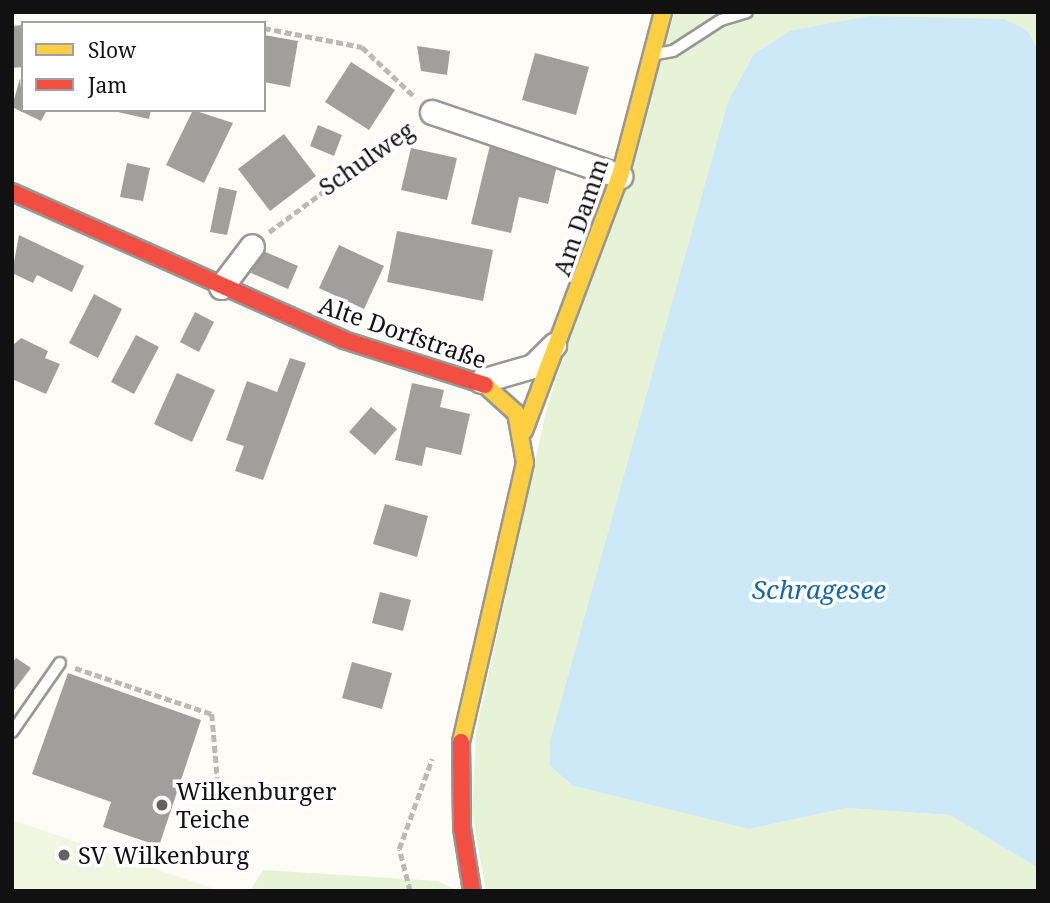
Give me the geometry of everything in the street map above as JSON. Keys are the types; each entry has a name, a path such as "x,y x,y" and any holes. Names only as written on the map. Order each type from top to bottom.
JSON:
{"street":[{"name":"Am Damm","path":"524,431 620,176 656,54 663,12"},
{"name":"Schulweg","path":"432,112 620,176"},
{"name":"Alte Dorfstraße","path":"12,192 344,340 481,381 503,394 524,431 525,463 461,743 462,828 472,891"},
{"path":"221,287 252,246"},
{"path":"481,381 533,366 559,340"}],"lane":[{"path":"656,54 673,51 747,12"},
{"path":"12,732 60,663"}],"path":[{"path":"266,28 362,47 432,112"},
{"name":"Schulweg","path":"252,246 320,188 432,112"},
{"path":"60,663 212,714 218,785"},
{"path":"406,879 410,891"}],"green space":[{"path":"675,12 1038,12 1038,50 1028,31 869,16 550,741 550,766 573,786 749,829 846,808 950,815 1038,868 1038,891 486,891 472,814 476,732 547,407"},
{"name":"SV Wilkenburg","path":"12,820 220,891 12,891"},
{"path":"263,870 438,881 458,891 250,891"}],"water":[{"name":"Schragesee","path":"869,16 1004,19 1028,31 1038,50 1038,868 950,815 846,808 749,829 573,786 550,766 550,741 728,102 754,54 790,31"}],"building":[{"path":"21,25 21,67 12,68 12,26"},
{"path":"266,35 298,41 290,87 266,82"},
{"path":"417,46 450,51 447,75 421,71"},
{"path":"535,53 589,67 576,115 522,100"},
{"path":"351,62 395,90 369,130 325,102"},
{"path":"20,78 21,111 12,107"},
{"path":"22,112 46,112 41,121"},
{"path":"118,112 151,112 149,119"},
{"path":"192,112 233,123 204,183 166,165"},
{"path":"318,125 342,135 334,156 310,146"},
{"path":"284,134 316,176 270,211 238,169"},
{"path":"490,145 558,161 548,204 519,197 511,233 471,224"},
{"path":"411,148 457,158 447,200 401,190"},
{"path":"127,163 150,168 143,201 120,197"},
{"path":"219,187 237,191 227,235 210,232"},
{"path":"397,231 493,250 483,301 387,282"},
{"path":"19,235 84,266 72,292 37,275 33,283 12,273"},
{"path":"339,245 384,266 364,309 319,288"},
{"path":"261,250 298,266 288,289 251,273"},
{"path":"94,294 122,309 98,358 69,343"},
{"path":"195,312 214,322 199,352 180,342"},
{"path":"136,335 159,347 134,394 111,382"},
{"path":"21,338 48,351 45,358 60,364 46,394 12,379 12,346"},
{"path":"290,358 306,363 263,480 235,471 244,446 226,440 247,381 277,392"},
{"path":"177,373 215,390 192,442 154,424"},
{"path":"412,383 444,390 440,407 470,414 461,455 426,447 422,466 395,460"},
{"path":"371,407 397,429 375,455 349,432"},
{"path":"385,504 428,516 417,557 373,544"},
{"path":"380,592 411,600 403,631 372,623"},
{"path":"16,658 31,668 12,693 12,663"},
{"path":"352,662 392,673 382,709 342,698"},
{"path":"68,673 201,720 159,846 103,827 111,802 32,774"}],"traffic: slow":[{"path":"524,431 620,176 663,12"},
{"path":"461,742 525,463 516,413 485,385"}],"traffic: jam":[{"path":"12,192 344,340 485,385"},
{"path":"461,742 462,828 472,891"}],"place":[{"name":"Wilkenburger Teiche","path":"162,805"},
{"name":"SV Wilkenburg","path":"64,855"}]}
